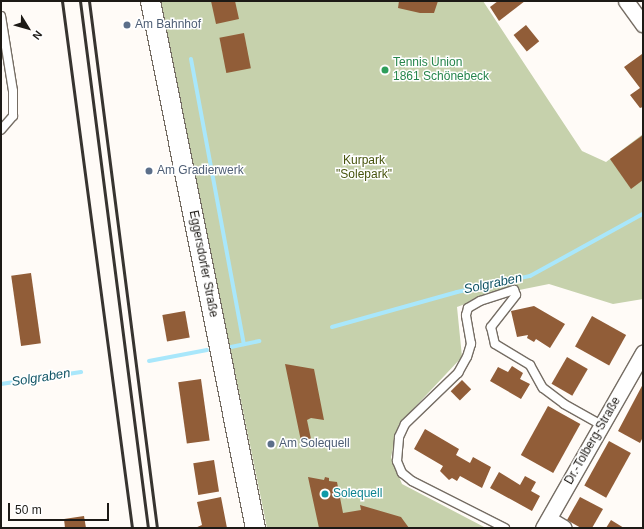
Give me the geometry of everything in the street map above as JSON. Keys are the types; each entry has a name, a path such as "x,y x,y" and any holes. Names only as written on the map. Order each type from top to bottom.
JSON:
{"street":[{"name":"Eggersdorfer Straße","path":"150,1 255,528"},
{"path":"626,1 643,24"},
{"name":"Dr.-Tolberg-Straße","path":"546,523 603,426 643,353"},
{"path":"546,523 564,528"}],"lane":[{"path":"1,16 13,91 14,116 1,130"},
{"path":"505,528 412,481 402,473 397,461 398,437 405,424 458,373 467,357 471,344 466,315 468,308 480,301 514,290 516,295 491,327 495,344 530,365 543,388 564,404 603,426"}],"green space":[{"name":"Kurpark \"Solepark\"","path":"159,1 483,1 582,151 606,162 643,134 643,299 613,304 549,284 484,297 457,307 462,357 399,424 391,457 402,484 486,528 267,528"}],"building":[{"path":"211,1 235,1 239,19 216,24"},
{"path":"399,1 438,1 434,13 420,13 398,8"},
{"path":"498,1 525,1 499,21 490,7"},
{"path":"526,25 539,41 527,51 514,35"},
{"path":"244,33 251,68 226,73 219,38"},
{"path":"642,54 643,107 640,108 630,95 640,88 624,67"},
{"path":"643,135 643,180 631,189 610,159"},
{"path":"31,273 41,343 21,346 11,276"},
{"path":"534,306 565,324 550,348 536,339 534,342 527,338 528,335 517,337 511,311"},
{"path":"185,311 190,338 167,342 162,315"},
{"path":"592,316 626,335 609,366 575,347"},
{"path":"567,357 588,369 572,396 552,384"},
{"path":"285,364 314,369 324,420 311,418 307,420 311,439 301,441"},
{"path":"512,366 523,373 520,379 530,384 521,399 490,381 498,367 508,372"},
{"path":"201,379 210,440 187,444 178,382"},
{"path":"462,380 471,389 460,401 451,391"},
{"path":"643,384 643,437 640,443 618,431"},
{"path":"548,406 580,424 553,473 521,455"},
{"path":"425,429 459,449 456,455 470,463 473,457 491,467 482,488 460,476 457,481 452,478 449,480 440,471 443,466 414,449"},
{"path":"609,441 631,453 606,498 584,486"},
{"path":"214,460 219,492 198,495 193,463"},
{"path":"499,472 520,485 525,476 536,482 531,491 540,496 532,511 490,488"},
{"name":"Solequell","path":"308,477 324,480 325,477 329,478 329,481 337,482 343,513 361,510 360,505 401,517 409,528 319,528"},
{"path":"221,497 227,528 195,528 202,525 197,502"},
{"path":"580,497 603,509 592,528 581,528 567,520"},
{"path":"84,516 86,528 65,528 64,519"},
{"path":"611,520 624,528 606,528"}],"waterway":[{"path":"191,59 244,344"},
{"name":"Solgraben","path":"332,327 457,292 530,276 643,214"},
{"name":"Solgraben","path":"231,347 259,341"},
{"name":"Solgraben","path":"149,361 207,350"},
{"name":"Solgraben","path":"1,384 81,372"}],"railway":[{"path":"62,1 132,528"},
{"path":"80,1 148,528"},
{"path":"89,1 157,528"}],"place":[{"name":"Am Bahnhof","path":"127,25"},
{"name":"Tennis Union 1861 Schönebeck","path":"385,70"},
{"name":"Am Gradierwerk","path":"149,171"},
{"name":"Am Solequell","path":"271,444"},
{"name":"Solequell","path":"325,494"}]}
